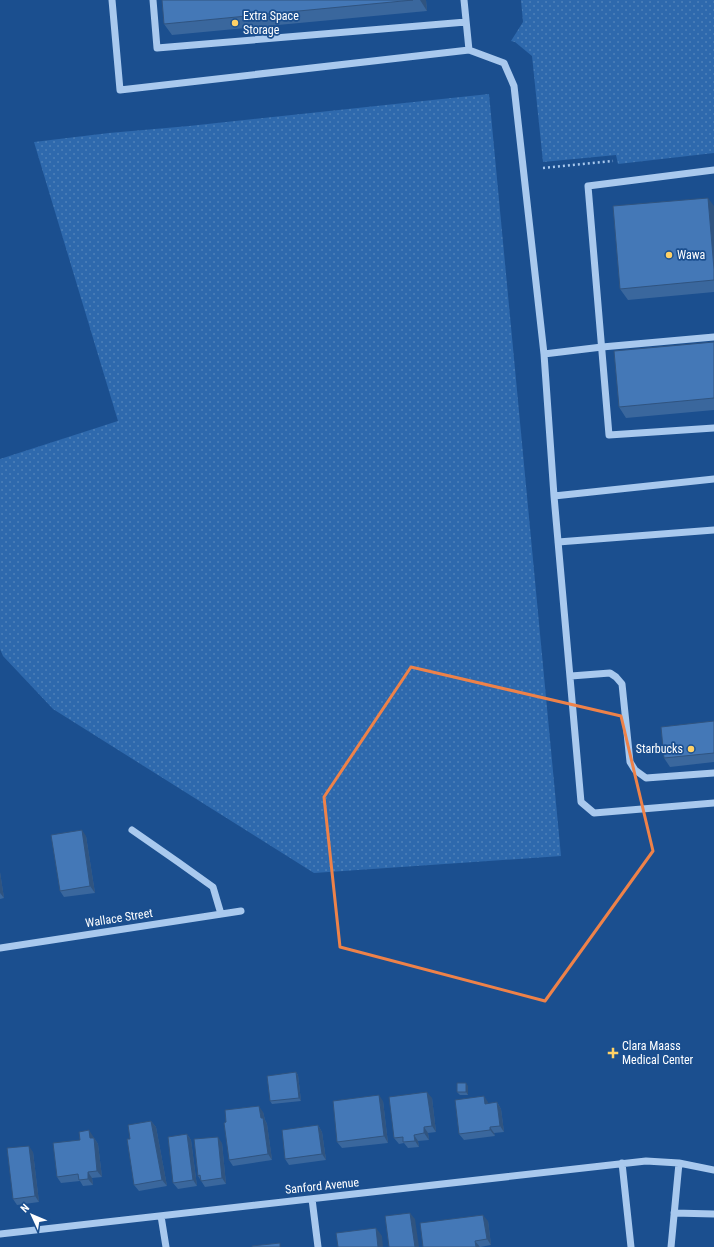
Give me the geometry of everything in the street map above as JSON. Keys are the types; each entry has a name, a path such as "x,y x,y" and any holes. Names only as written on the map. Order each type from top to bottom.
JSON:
{"street":[{"path":"112,0 120,90 469,50 504,63 514,86 544,354 554,496 581,802 594,813 714,803"},
{"path":"153,0 157,48 466,22"},
{"path":"464,0 469,50"},
{"path":"714,170 588,186 609,435 714,428"},
{"path":"544,354 714,337"},
{"path":"554,496 714,479"},
{"path":"558,542 714,530"},
{"path":"571,676 610,673 622,684 630,762 635,770 646,778 714,773"},
{"path":"132,830 213,887 221,914"},
{"name":"Wallace Street","path":"0,948 241,911"},
{"name":"Sanford Avenue","path":"0,1234 646,1161 679,1163 714,1170"},
{"path":"671,1247 679,1163"},
{"path":"622,1164 631,1247"},
{"path":"312,1198 318,1247"},
{"path":"674,1213 714,1214"},
{"path":"161,1216 166,1247"}],"path":[{"path":"543,168 613,161"}],"highlighted area":[{"path":"411,667 621,716 653,851 545,1001 340,947 324,797"}],"shaded area":[{"path":"521,0 714,0 714,153 618,164 616,155 543,162 532,56 515,42 511,41 523,22"},
{"path":"489,94 561,856 314,873 53,709 3,656 0,649 0,459 118,421 34,142"}],"building":[{"path":"162,0 413,0 164,24"},
{"name":"Wawa","path":"708,198 714,280 620,289 613,206"},
{"path":"714,342 714,398 619,407 614,351"},
{"name":"Starbucks","path":"714,721 714,753 664,758 661,727"},
{"path":"82,830 90,886 60,891 51,835"},
{"path":"296,1072 299,1098 270,1101 267,1076"},
{"path":"457,1083 466,1083 466,1092 457,1092"},
{"path":"427,1092 432,1126 424,1127 424,1133 414,1135 415,1141 403,1142 403,1137 394,1138 389,1097"},
{"path":"379,1095 384,1136 337,1142 333,1101"},
{"path":"484,1096 485,1104 497,1102 500,1126 490,1127 490,1130 459,1134 455,1100"},
{"path":"259,1106 261,1118 263,1118 268,1154 229,1160 224,1123 226,1122 225,1110"},
{"path":"151,1121 162,1180 134,1185 127,1139 130,1139 128,1125"},
{"path":"318,1125 322,1154 285,1159 282,1130"},
{"path":"89,1130 90,1138 94,1138 97,1171 88,1172 88,1179 79,1180 78,1174 57,1177 53,1143 80,1140 79,1132"},
{"path":"187,1134 193,1180 173,1183 168,1137"},
{"path":"218,1137 222,1178 201,1181 200,1175 198,1176 194,1139"},
{"path":"29,1146 35,1196 13,1199 7,1148"},
{"path":"410,1213 415,1247 389,1247 385,1216"},
{"path":"483,1215 487,1239 475,1241 476,1247 423,1247 420,1223"},
{"path":"376,1228 378,1247 338,1247 336,1233"},
{"path":"280,1243 280,1247 252,1247 252,1246"}],"place":[{"name":"Extra Space Storage","path":"235,23"},
{"name":"Wawa","path":"669,255"},
{"name":"Starbucks","path":"691,749"},
{"name":"Clara Maass Medical Center","path":"613,1053"}]}
